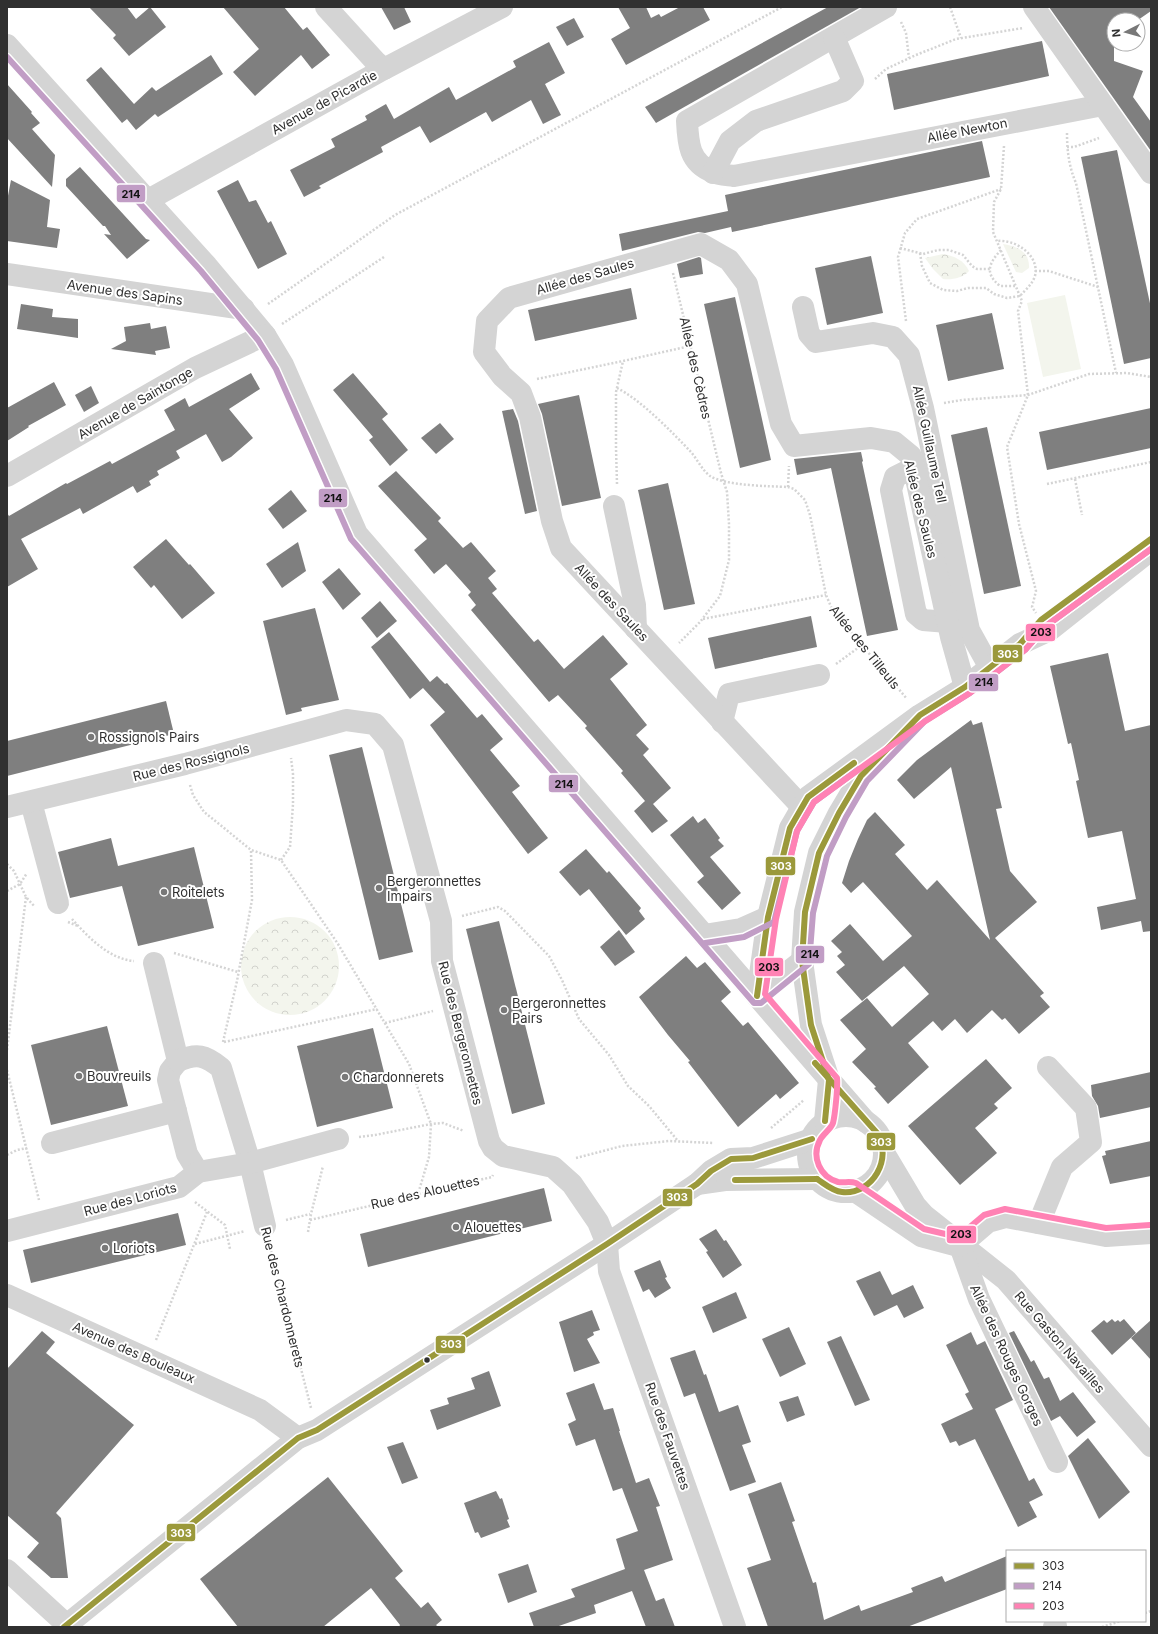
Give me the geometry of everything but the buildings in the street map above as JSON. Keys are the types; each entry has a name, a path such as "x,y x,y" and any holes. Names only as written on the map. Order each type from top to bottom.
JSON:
{"street":[{"path":"326,7 384,69"},
{"name":"Avenue de Picardie","path":"148,200 384,69 502,7"},
{"path":"1034,7 1151,173"},
{"name":"Allée Newton","path":"893,14 834,36 687,121 688,145 699,165 713,173 734,176 1104,105"},
{"path":"713,173 730,141 756,121 843,91 853,81 834,36"},
{"path":"7,45 148,200 253,321 283,365 357,534 829,1080 866,1122 875,1130 882,1141 884,1153 882,1166 875,1178 864,1187 846,1192 838,1191 817,1179 725,1180 697,1184"},
{"name":"Allée des Saules","path":"802,807 561,548 552,522 530,417 520,393 502,376 484,352 487,321 509,298 702,244 729,260 747,284 781,424 794,446 871,438 894,442 910,456 948,622 965,687"},
{"name":"Avenue des Sapins","path":"7,274 253,321"},
{"name":"Allée Guillaume Tell","path":"803,307 809,334 816,342 873,333 893,337 909,355 923,408 969,630 990,668"},
{"name":"Avenue de Saintonge","path":"7,476 195,368 253,321"},
{"path":"913,468 895,477 891,490 916,614 923,620 948,622"},
{"path":"614,506 635,605 636,629"},
{"path":"757,996 768,917 790,828 808,797 920,715 965,687 1020,644 1041,620 1151,539"},
{"path":"1020,644 1050,630 1151,550"},
{"path":"722,722 729,694 819,675"},
{"path":"825,1121 829,1080 811,1025 802,961 805,912 819,853 839,813 861,776 920,715"},
{"name":"Rue des Rossignols","path":"7,807 185,764 346,720 375,724"},
{"name":"Rue des Bergeronnettes","path":"375,724 393,745 441,921 442,961 453,1007 496,1148"},
{"path":"31,802 58,903"},
{"path":"704,935 741,929 768,917"},
{"path":"757,996 802,961"},
{"path":"154,963 178,1061"},
{"path":"198,1172 187,1154 168,1080 170,1071 178,1061 189,1056 199,1056 212,1060"},
{"name":"Rue des Chardonnerets","path":"212,1060 221,1068 250,1163 265,1226"},
{"path":"1038,1223 1062,1167 1091,1142 1086,1108 1048,1067"},
{"path":"52,1143 176,1111"},
{"path":"817,1179 810,1166 808,1153 812,1139 820,1126 825,1121 841,1117 854,1117 866,1122"},
{"path":"250,1163 338,1139"},
{"path":"7,1570 66,1626 307,1434 607,1244 697,1184 711,1171 730,1159 753,1158 812,1139"},
{"path":"496,1148 553,1166 572,1184 598,1222 607,1244"},
{"name":"Rue Gaston Navailles","path":"884,1153 915,1205 924,1216 960,1246 1006,1280 1151,1446"},
{"name":"Rue des Loriots","path":"7,1231 179,1187 198,1172 250,1163"},
{"name":"Rue Gaston Navailles","path":"854,1190 921,1236 960,1246"},
{"path":"960,1246 988,1222 1006,1217 1106,1236 1151,1233"},
{"name":"Rue des Fauvettes","path":"607,1244 609,1271 735,1627"},
{"name":"Allée des Rouges Gorges","path":"960,1246 979,1299 1057,1462"},
{"name":"Avenue des Bouleaux","path":"7,1295 260,1410 307,1434"}],"path":[{"path":"253,321 272,300 395,215 782,7"},
{"path":"950,7 961,38"},
{"path":"893,14 906,33 909,58"},
{"path":"853,81 873,80 886,69 909,58 961,38 1047,24"},
{"path":"1067,111 1067,147 1070,168 1076,183 1116,373"},
{"path":"1004,123 1005,130 1001,189 994,202 993,232 1022,301 1018,311 1028,395 1007,446 1019,524 1036,591 1032,608 1041,620"},
{"path":"1067,147 1074,147 1102,136 1118,126"},
{"path":"909,355 898,256 905,233 917,219 1001,189"},
{"path":"920,252 922,266 930,283 943,290 957,292 968,288 986,288 994,294 1007,298 1020,296 1032,283 1035,275 1034,263 1025,248 1005,240 997,241"},
{"path":"900,248 928,254 938,250 949,250 963,255 972,266 977,269 990,269"},
{"path":"1001,250 992,260 990,269 991,277 1000,286 1015,286"},
{"name":"Allée des Cèdres","path":"664,658 702,619 720,596 729,560 727,492 668,254"},
{"path":"253,321 384,257"},
{"path":"1035,270 1049,270 1098,287"},
{"path":"511,384 623,362 690,346"},
{"path":"614,506 618,496 616,448 617,388 623,362"},
{"path":"923,408 962,400 1028,395 1089,374 1116,373 1151,377"},
{"path":"617,388 627,393 644,407 691,452 709,475 724,482"},
{"path":"1047,484 1151,462"},
{"path":"1075,479 1082,515"},
{"name":"Allée des Tilleuls","path":"724,482 788,487 794,489 805,500 810,515 826,595 832,609 920,715"},
{"path":"702,619 826,595"},
{"path":"819,675 862,645"},
{"path":"281,860 290,848 293,804 293,774 286,737"},
{"path":"185,764 193,795 204,812 252,850 281,860 338,944 409,1064 431,1124 428,1157 418,1194"},
{"path":"212,1060 224,1042 237,981 252,900 252,850"},
{"path":"7,1050 26,897"},
{"path":"441,921 498,907 505,911 549,956 562,980 579,1019 609,1055 628,1086 649,1106 678,1141"},
{"path":"385,1023 453,1007"},
{"path":"224,1042 377,1009"},
{"path":"7,1070 45,1222"},
{"path":"766,1133 829,1080"},
{"path":"308,1232 327,1152 338,1139 375,1135 443,1123 496,1148"},
{"path":"553,1166 589,1154 622,1146 678,1141 718,1143"},
{"name":"Rue des Alouettes","path":"310,1220 492,1177 496,1148"},
{"path":"179,1187 207,1212 225,1225 230,1249"},
{"path":"148,1359 207,1212"},
{"name":"Rue des Chardonnerets","path":"265,1226 307,1434"},
{"path":"1102,1627 1117,1622"}],"green space":[{"path":"1003,244 1013,246 1022,251 1029,262 1029,268 1022,273 1016,272"},
{"path":"943,254 958,259 967,267 969,271 957,278 943,279 925,258"},
{"path":"1065,295 1081,369 1043,377 1027,303"},
{"path":"290,917 309,921 324,932 335,947 339,966 335,985 324,1000 309,1011 290,1015 271,1011 256,1000 245,985 241,966 245,947 256,932 271,921"}],"transit line":[{"name":"214","path":"7,57 201,271 258,340 276,369 351,539 754,1003 761,1003 809,964 813,913 827,856 846,817 867,781 925,721 970,693 1025,650 1046,626 1151,549"},
{"name":"303","path":"825,1121 829,1080 811,1025 802,961 805,912 819,853 839,813 861,776 920,715 965,687 1020,644 1041,620 1151,539"},
{"name":"203","path":"1150,1225 1106,1228 1005,1209 984,1215 958,1237 924,1229 856,1183 838,1182 826,1176 819,1166 816,1153 820,1140 833,1123 837,1078 765,994 776,919 797,831 814,802 924,722 970,693 1025,650 1046,626 1151,549"},
{"name":"303","path":"757,996 768,917 790,828 808,797 854,763"},
{"name":"214","path":"705,943 744,937 774,922 797,831 814,802 859,769"},
{"name":"303","path":"815,1063 877,1133 883,1153 877,1173 863,1188 842,1192 832,1189 817,1179"},
{"name":"303","path":"64,1627 298,1438 317,1430 607,1244 697,1184 711,1171 731,1159 753,1158 812,1139"},
{"name":"303","path":"735,1180 817,1179"}],"place":[{"name":"Rossignols Pairs","path":"91,737"},
{"name":"Bergeronnettes Impairs","path":"379,888"},
{"name":"Roitelets","path":"164,892"},
{"name":"Bergeronnettes Pairs","path":"504,1010"},
{"name":"Bouvreuils","path":"79,1076"},
{"name":"Chardonnerets","path":"345,1077"},
{"name":"Alouettes","path":"456,1227"},
{"name":"Loriots","path":"105,1248"}]}
